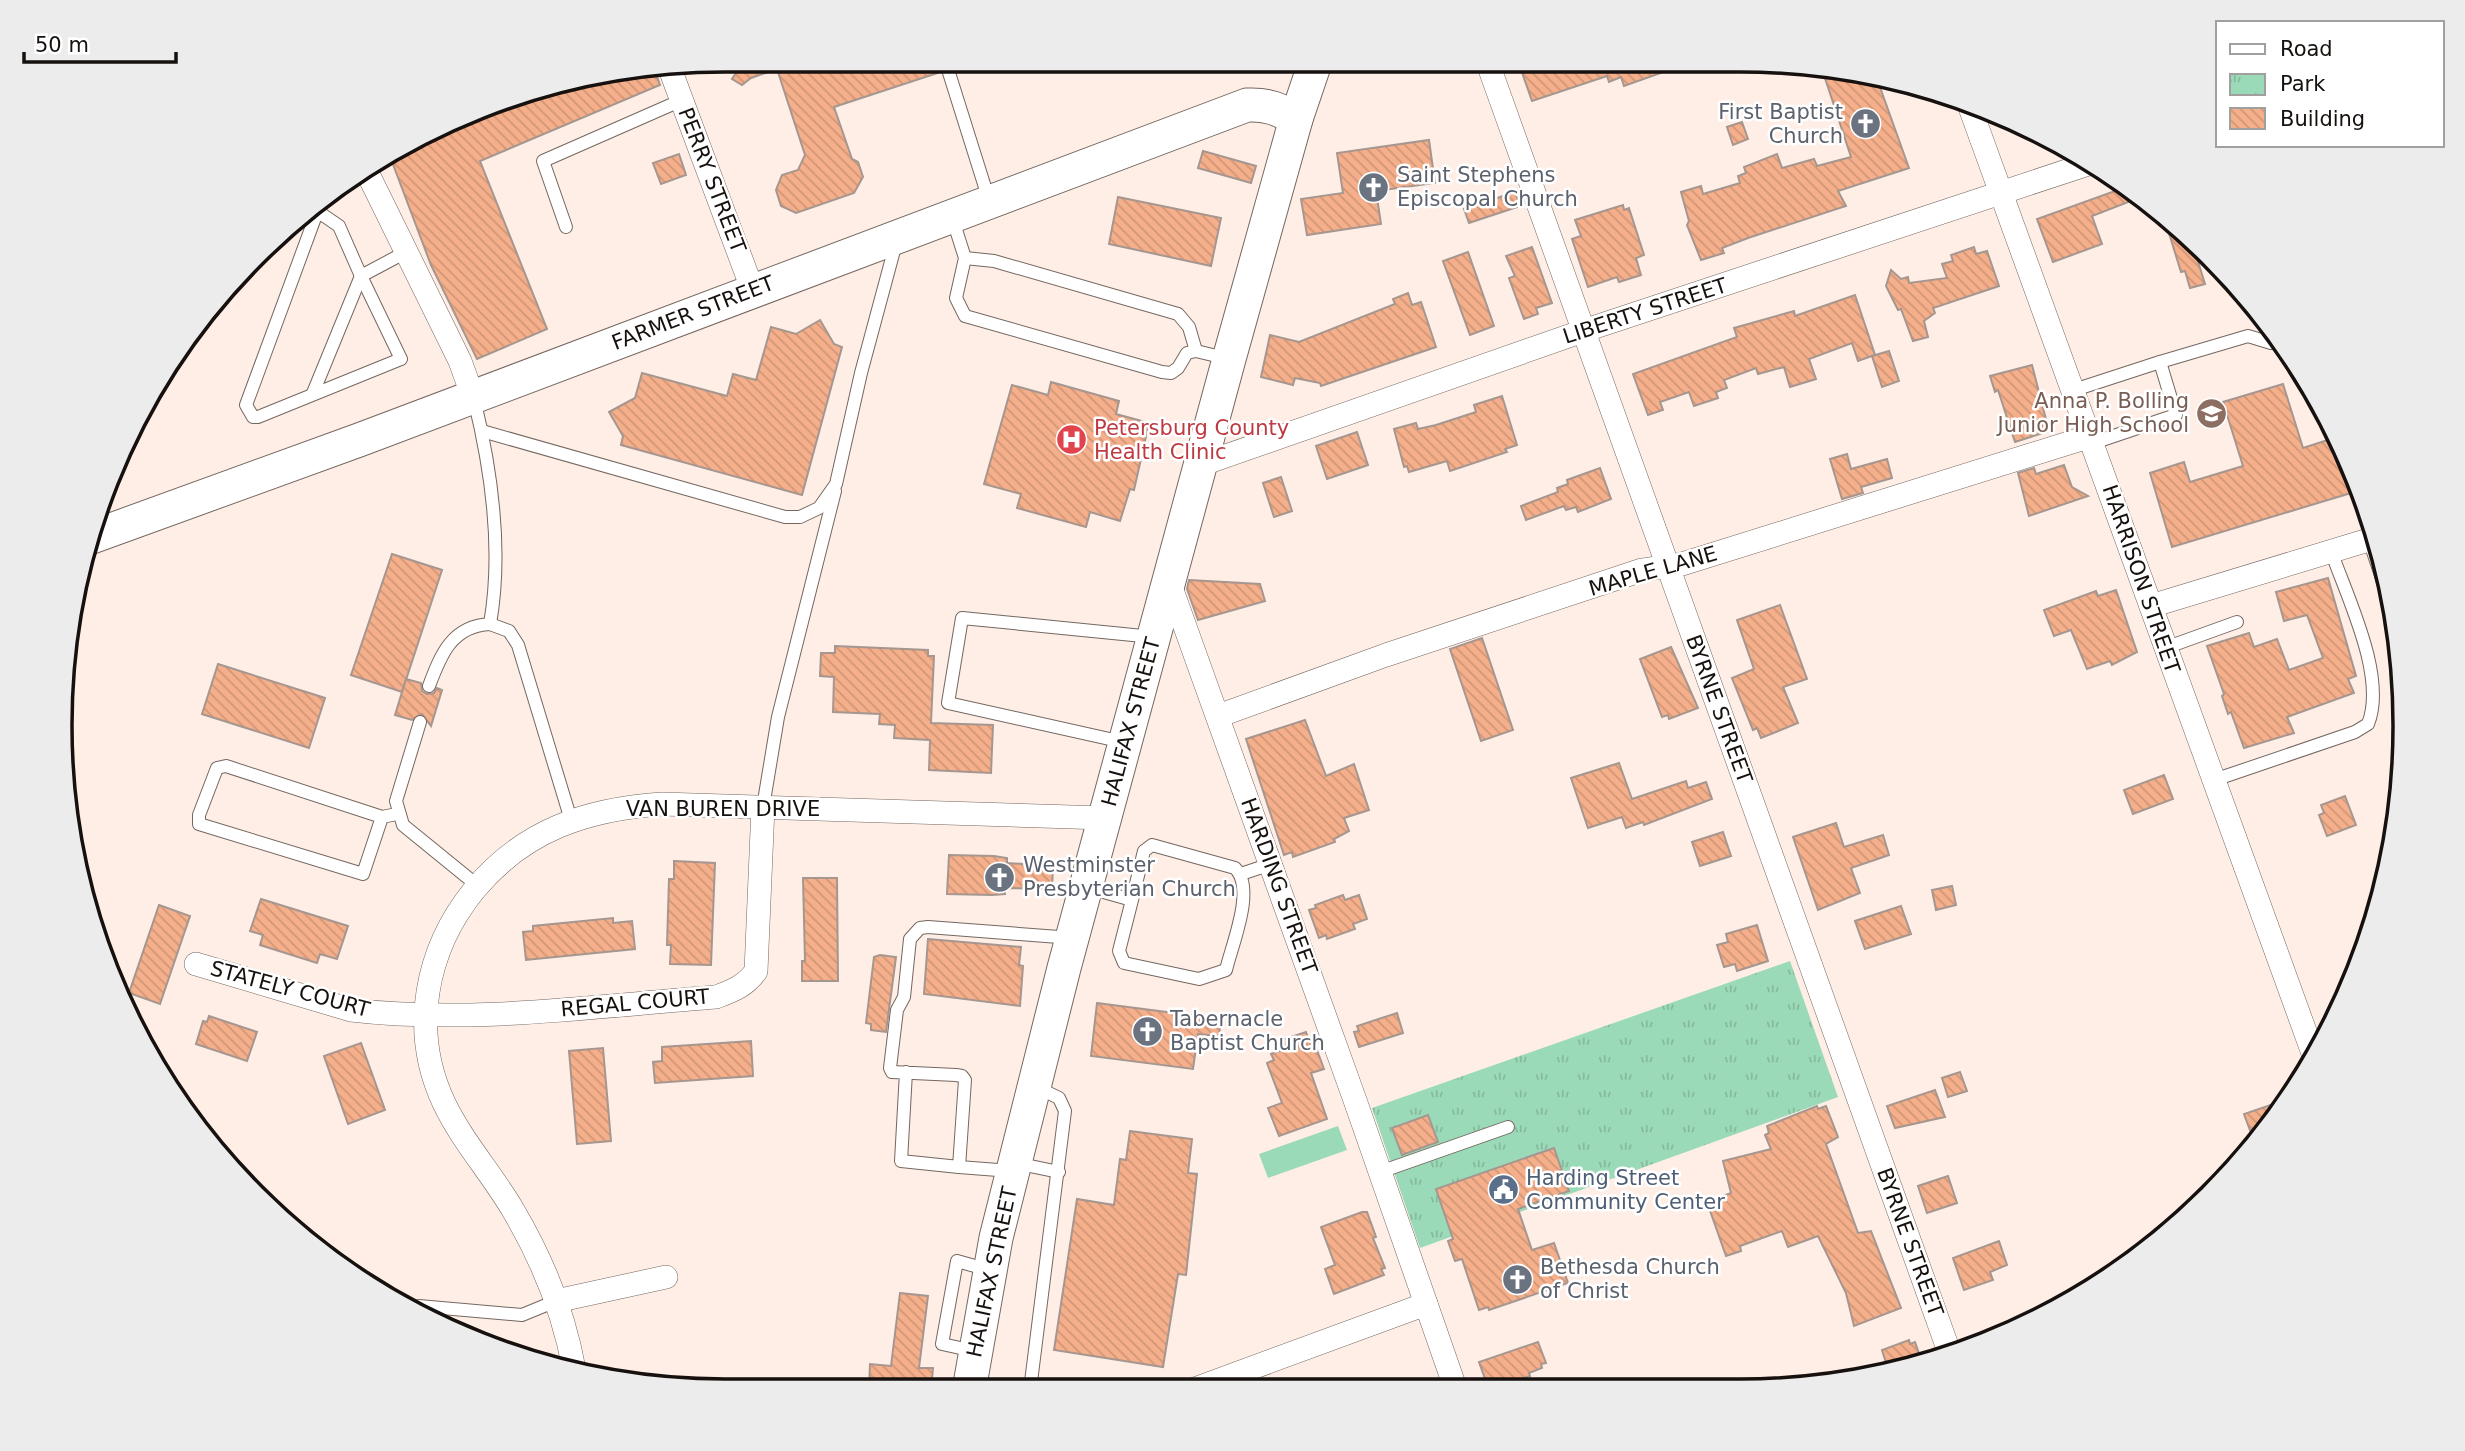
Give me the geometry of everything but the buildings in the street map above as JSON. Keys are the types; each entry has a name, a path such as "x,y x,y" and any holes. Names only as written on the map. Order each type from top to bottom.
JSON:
{"main road":[{"name":"HALIFAX STREET","path":"971,1379 989,1270 1072,938 1229,359 1296,119 1312,72"},
{"name":"FARMER STREET","path":"101,533 473,397 1247,105 1263,104 1278,108 1296,119"}],"street":[{"name":"BYRNE STREET","path":"1491,72 1947,1346"},
{"name":"PERRY STREET","path":"672,74 754,290"},
{"name":"HARRISON STREET","path":"1973,115 2310,1045"},
{"name":"LIBERTY STREET","path":"1200,465 1583,331 2079,167"},
{"path":"370,177 460,361 473,397"},
{"name":"MAPLE LANE","path":"1218,716 1387,655 1642,570 1721,552 2092,440"},
{"path":"2151,606 2366,541"},
{"name":"HARDING STREET","path":"1169,582 1452,1379"},
{"name":"VAN BUREN DRIVE","path":"572,1361 556,1301 514,1212 443,1102 425,1041 425,1015 437,951 445,933 478,886 506,858 535,835 571,820 626,806 763,807 1105,818"},
{"name":"REGAL COURT","path":"425,1015 504,1014 716,997 734,991 750,980 757,965 763,807"},
{"name":"STATELY COURT","path":"196,964 351,1010 425,1015"},
{"path":"556,1301 666,1277"},
{"path":"1222,1379 1426,1304"}],"lane":[{"path":"950,72 989,201"},
{"path":"566,227 543,161 682,100"},
{"path":"315,217 246,405 248,412 258,417 401,359 360,276 340,226 323,215 318,215"},
{"path":"951,215 962,240 965,257 956,298 958,308 965,316 1171,373 1178,368 1187,354 1196,351 1229,359"},
{"path":"763,807 778,717 861,373 898,236"},
{"path":"313,393 360,276 406,252"},
{"path":"965,257 1007,264 1178,314 1189,327 1196,351"},
{"path":"2074,390 2248,336 2268,342"},
{"path":"2092,440 2176,415 2160,362"},
{"path":"473,397 492,489 495,546 490,625"},
{"path":"482,432 785,517 800,517 819,508 836,484"},
{"path":"2214,780 2355,732 2368,724 2373,708 2372,680 2331,551"},
{"path":"1125,742 948,703 962,618 1154,638"},
{"path":"2165,648 2237,622"},
{"path":"429,686 438,660 457,635 469,628 490,625 509,631 518,645 571,820"},
{"path":"419,722 396,801 397,814 403,825 478,886"},
{"path":"382,817 363,874 206,828 200,824 199,815 217,768 226,766 382,817 397,814"},
{"path":"1152,845 1235,868 1241,874 1245,894 1226,970 1199,979 1120,960 1119,951 1132,900 1144,851 1152,845"},
{"path":"1241,874 1271,864"},
{"path":"1086,887 1132,900"},
{"path":"959,1167 965,1080 962,1076 892,1072 891,1068 897,1010 904,997 910,939 920,928 1072,938"},
{"path":"906,1072 901,1161 1059,1172"},
{"path":"1031,1379 1059,1172 1064,1103 1034,1087"},
{"path":"1380,1172 1508,1127"},
{"path":"426,1307 522,1315 556,1301"}],"green space":[{"path":"1790,961 1838,1097 1420,1248 1372,1108"},
{"path":"1338,1126 1347,1150 1268,1178 1259,1154"}],"place":[{"name":"First Baptist Church","path":"1866,124"},
{"name":"Saint Stephens Episcopal Church","path":"1374,187"},
{"name":"Anna P. Bolling Junior High School","path":"2212,413"},
{"name":"Petersburg County Health Clinic","path":"1071,440"},
{"name":"Westminster Presbyterian Church","path":"1000,877"},
{"name":"Tabernacle Baptist Church","path":"1147,1031"},
{"name":"Harding Street Community Center","path":"1503,1190"},
{"name":"Bethesda Church of Christ","path":"1517,1279"}]}
